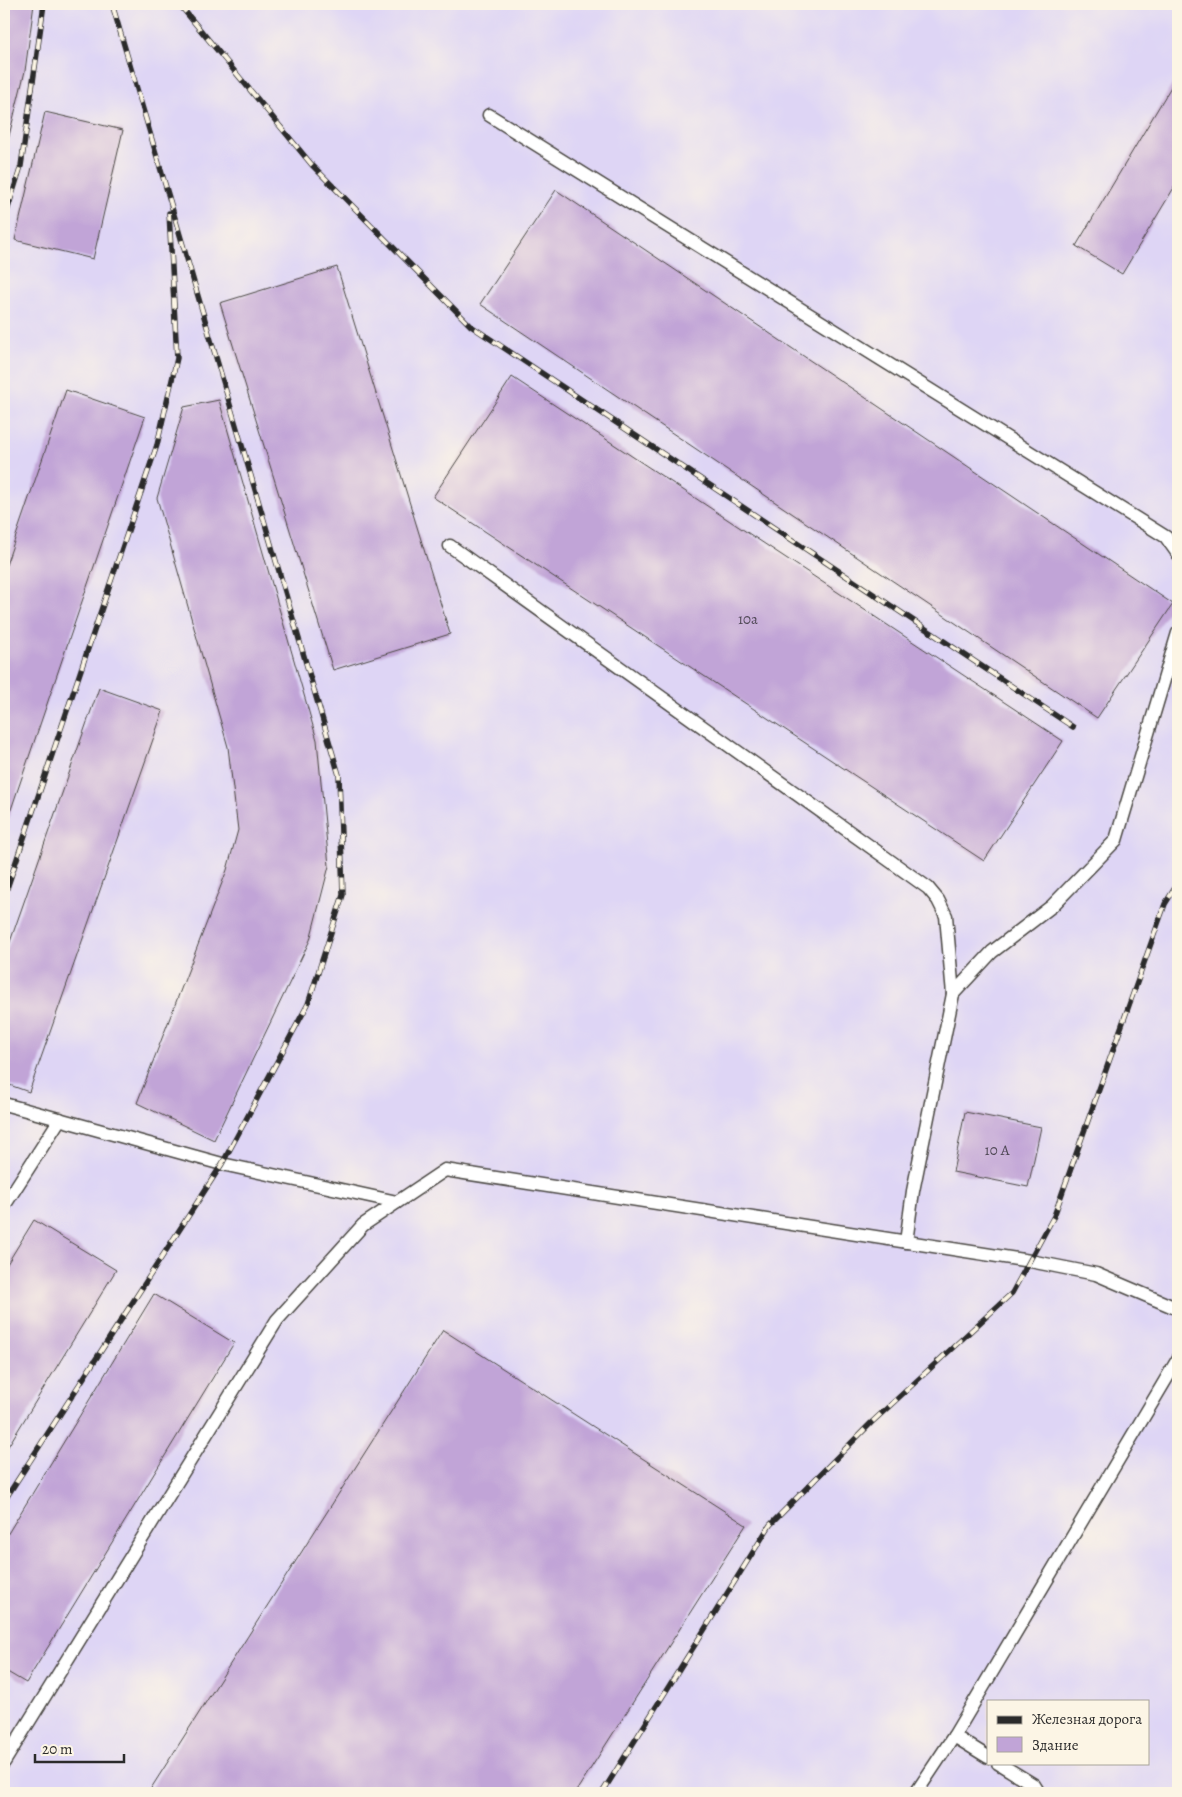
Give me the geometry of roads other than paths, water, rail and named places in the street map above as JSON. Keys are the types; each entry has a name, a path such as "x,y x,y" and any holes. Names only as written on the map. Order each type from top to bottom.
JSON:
{"lane":[{"path":"490,115 1166,538 1178,554"},
{"path":"450,546 928,888 938,900 946,916 953,994 913,1191 906,1242"},
{"path":"953,994 992,952 1052,906 1116,840 1178,633"},
{"path":"4,1104 222,1164 397,1202"},
{"path":"4,1206 60,1119"},
{"path":"4,1762 277,1320 363,1225 445,1170 1030,1261 1096,1274 1178,1309"},
{"path":"916,1793 954,1736 1178,1359"},
{"path":"954,1736 987,1756"},
{"path":"1000,1764 1034,1785 1039,1793"}],"railway":[{"path":"4,221 21,166 44,4"},
{"path":"4,1501 222,1164 308,1004 343,895 339,775 112,4"},
{"path":"179,4 312,165 471,326 1073,727"},
{"path":"4,897 157,445 177,358 169,213"},
{"path":"602,1793 770,1525 871,1423 1012,1293 1054,1216 1165,904 1178,883"}]}
